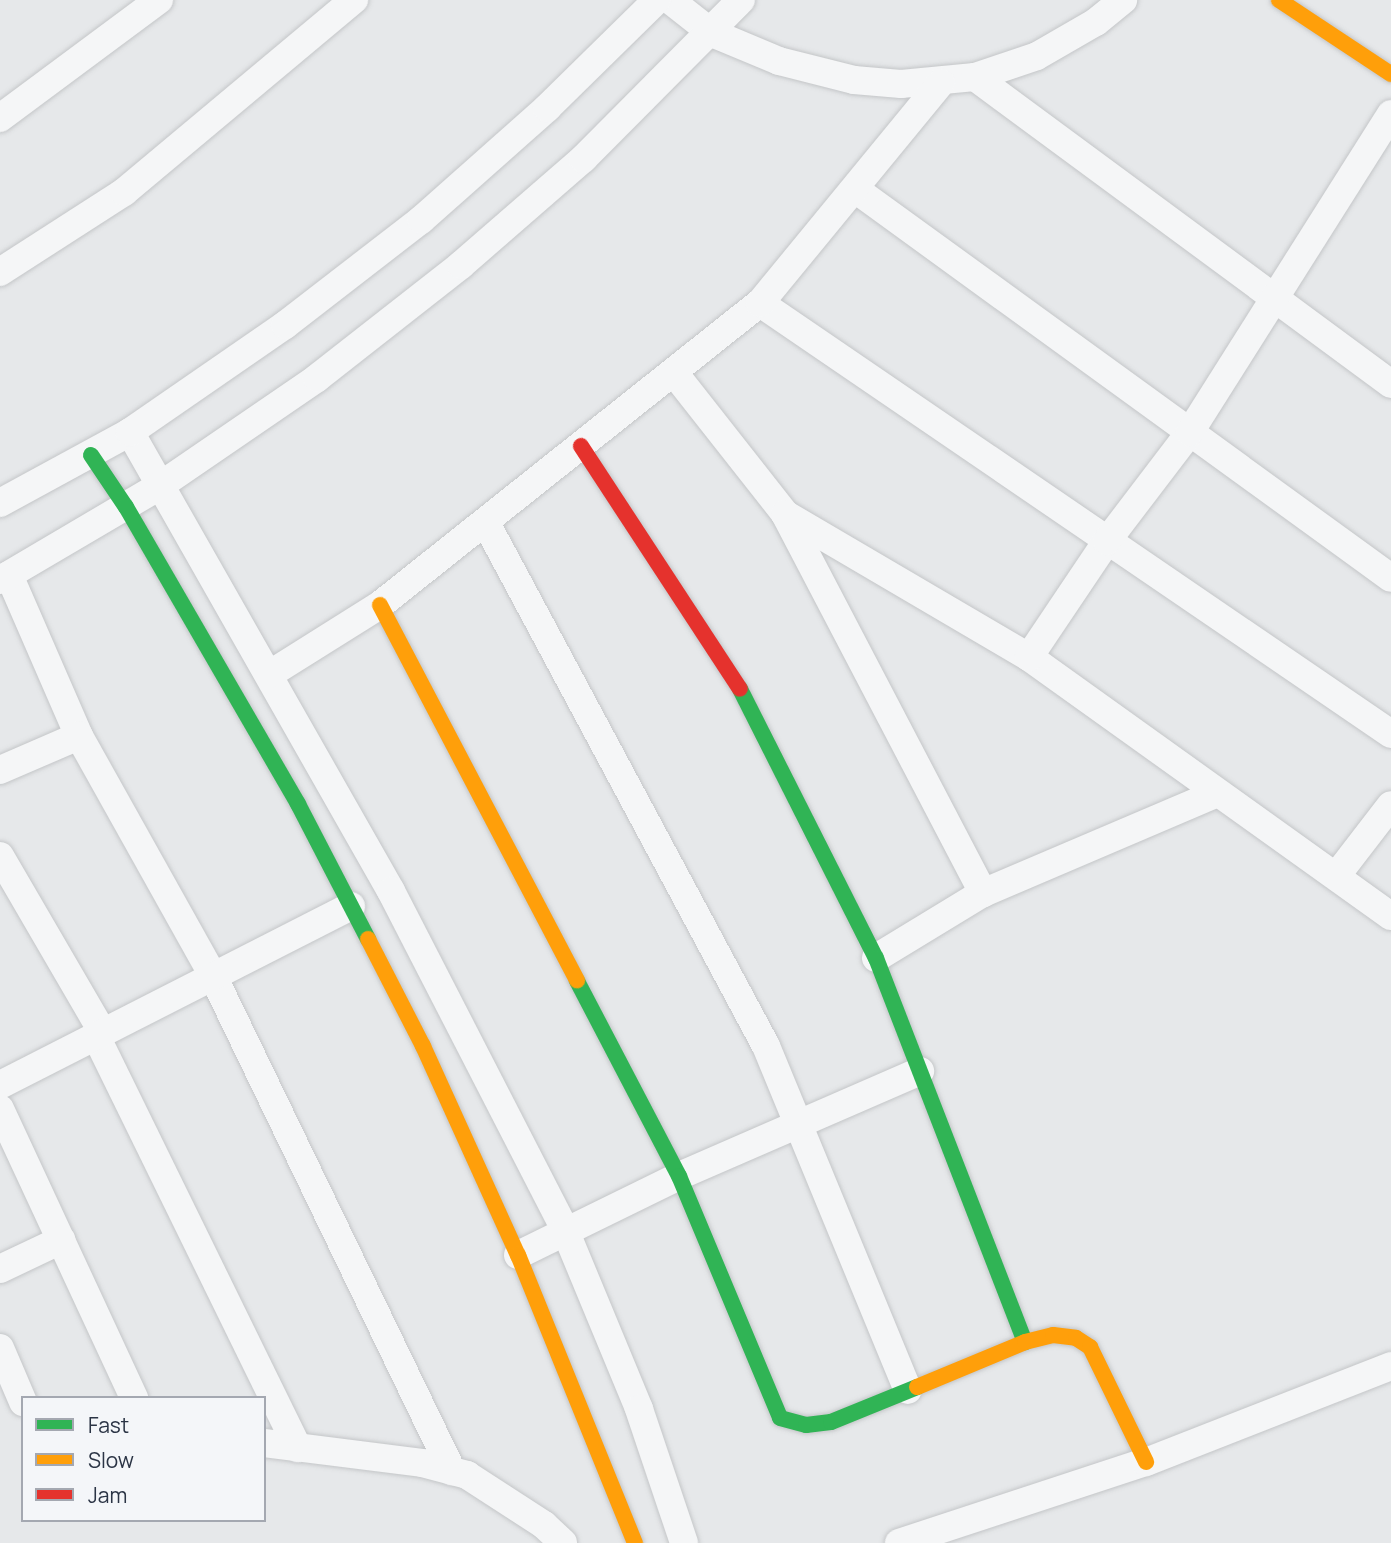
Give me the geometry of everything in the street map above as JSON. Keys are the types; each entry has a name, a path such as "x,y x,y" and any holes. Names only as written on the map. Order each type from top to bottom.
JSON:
{"street":[{"path":"0,272 124,192 354,0"},
{"path":"0,503 130,432 285,325 421,219 547,108 657,0"},
{"path":"670,0 712,33 779,61 854,80 940,83 975,77 1037,56 1096,22 1123,0"},
{"path":"452,1471 213,976 79,736 5,578 161,485 317,378 461,265 583,159 712,33 741,0"},
{"path":"1279,0 1391,74"},
{"path":"1,115 139,5"},
{"path":"975,77 1391,384"},
{"path":"270,674 380,605 675,374 760,303 940,83"},
{"path":"1028,657 1107,541 1190,432 1391,114"},
{"path":"855,189 1391,578"},
{"path":"760,303 1391,734"},
{"path":"675,374 785,514 983,893"},
{"path":"130,432 270,674 410,927 565,1230 639,1409 684,1543"},
{"path":"581,446 742,693 876,958 1025,1342"},
{"path":"91,455 126,507 373,949 518,1255 635,1543"},
{"path":"785,514 1028,657 1391,916"},
{"path":"486,523 766,1046 908,1390"},
{"path":"380,605 679,1176 769,1402 780,1418 806,1426 831,1422 1025,1342 1053,1335 1076,1338 1090,1347 1146,1462"},
{"path":"0,770 79,736"},
{"path":"876,958 983,893 1217,793"},
{"path":"1337,875 1391,805"},
{"path":"0,856 99,1034 299,1448"},
{"path":"0,1085 351,906"},
{"path":"373,949 410,927"},
{"path":"518,1255 679,1176 920,1071"},
{"path":"0,1110 133,1396"},
{"path":"0,1269 61,1240"},
{"path":"0,1348 21,1397"},
{"path":"899,1543 1146,1462 1391,1366"},
{"path":"0,1408 21,1409"},
{"path":"266,1443 452,1471 490,1488 563,1543"}],"traffic: fast":[{"path":"91,455 126,507 298,804 368,939"},
{"path":"740,689 876,958 1025,1342"},
{"path":"577,981 679,1176 780,1418 806,1425 831,1422 917,1387"}],"traffic: slow":[{"path":"1279,0 1391,74"},
{"path":"380,605 577,981"},
{"path":"368,939 423,1046 518,1255 635,1543"},
{"path":"917,1387 1025,1342 1053,1335 1076,1338 1090,1347 1146,1462"}],"traffic: jam":[{"path":"581,446 740,689"}]}
